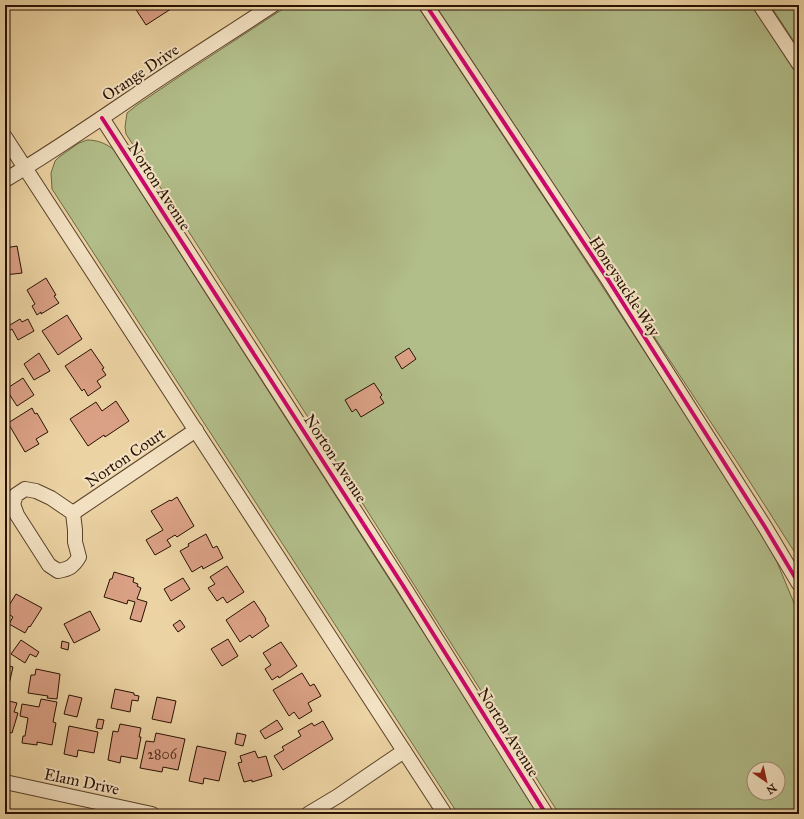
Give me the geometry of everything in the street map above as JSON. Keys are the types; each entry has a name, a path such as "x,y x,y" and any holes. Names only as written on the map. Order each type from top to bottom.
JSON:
{"street":[{"name":"Orange Drive","path":"25,168 273,5"},
{"name":"Honeysuckle Way","path":"426,5 607,278 765,527 799,584"},
{"path":"760,5 799,64"},
{"name":"Norton Avenue","path":"102,118 402,584 546,814"},
{"path":"5,137 445,814"},
{"path":"5,180 25,168"},
{"name":"Norton Court","path":"73,513 196,430"},
{"path":"25,489 36,491 50,498 73,513 75,542 79,557 67,570 58,571 49,565 17,515 13,504 16,495 25,489"},
{"path":"308,814 338,796 404,751"},
{"name":"Elam Drive","path":"5,782 152,814"}],"green space":[{"path":"289,5 417,5 741,500 777,562 799,615 799,814 559,814 313,425 126,134 125,127 127,113"},
{"path":"435,5 754,5 799,74 799,559 739,465"},
{"path":"770,5 799,5 799,49"},
{"path":"87,140 101,142 113,149 540,814 458,814 52,189 51,173 55,161 79,143"}],"building":[{"path":"133,5 177,5 146,25"},
{"path":"17,246 22,273 5,275 5,248"},
{"path":"46,278 56,295 54,296 59,303 37,315 32,306 35,304 27,290"},
{"path":"67,315 82,339 58,355 42,331"},
{"path":"20,319 22,322 28,319 34,331 18,340 12,329 7,332 5,328"},
{"path":"409,348 416,359 402,369 395,357"},
{"path":"91,349 104,368 102,369 106,375 97,381 101,387 88,396 84,389 82,391 65,366"},
{"path":"39,353 50,371 34,380 24,364"},
{"path":"23,378 34,395 17,406 6,389"},
{"path":"374,383 382,395 380,397 384,403 361,417 356,409 352,412 345,400"},
{"path":"116,401 129,421 88,446 70,419 96,402 102,411"},
{"path":"32,408 35,414 37,413 48,432 36,439 39,444 25,452 8,423"},
{"path":"177,497 194,526 177,537 175,535 167,540 171,546 155,555 146,540 163,530 151,511"},
{"path":"206,534 213,548 217,546 223,558 203,569 202,566 192,572 180,551 189,546 188,544"},
{"path":"227,566 244,592 227,603 223,597 217,601 208,588 215,584 210,577"},
{"path":"114,572 134,578 133,582 138,584 137,586 141,588 137,599 147,602 141,622 130,619 135,602 128,600 127,604 104,597"},
{"path":"183,578 190,589 171,601 164,589"},
{"path":"16,594 42,608 25,633 9,624 13,617 5,612"},
{"path":"254,601 269,626 252,638 250,635 240,642 226,620"},
{"path":"90,611 100,630 74,643 64,624"},
{"path":"180,620 185,627 178,632 173,625"},
{"path":"228,639 238,656 222,666 211,649"},
{"path":"21,640 39,652 36,657 30,654 25,663 11,654"},
{"path":"62,641 69,643 68,650 61,648"},
{"path":"281,642 297,666 279,678 278,676 272,680 265,669 271,665 263,653"},
{"path":"5,665 13,667 8,689 5,688"},
{"path":"36,669 60,674 57,699 28,693 31,675 35,675"},
{"path":"302,673 310,686 314,684 321,696 308,703 312,711 299,719 294,712 289,716 273,690"},
{"path":"115,689 134,693 134,695 139,696 138,701 132,700 130,712 111,708"},
{"path":"69,695 82,698 77,717 64,714"},
{"path":"157,697 176,701 171,723 152,719"},
{"path":"41,699 57,702 53,722 56,723 52,745 37,742 37,745 22,743 23,736 25,736 28,718 20,716 22,704 39,707"},
{"path":"5,700 17,703 14,712 18,713 12,733 5,731"},
{"path":"98,719 104,720 102,729 96,728"},
{"path":"277,720 283,729 265,739 260,731"},
{"path":"323,721 333,739 283,770 274,756 284,750 282,747 301,736 298,731 312,723 314,726"},
{"path":"120,724 141,728 139,737 141,737 137,759 121,756 120,763 108,760 113,731 118,732"},
{"path":"69,726 98,732 94,753 78,750 77,757 64,754"},
{"path":"156,733 185,739 178,770 163,767 162,772 140,768 146,741 154,742"},
{"path":"237,733 246,735 243,746 235,744"},
{"path":"197,746 226,752 219,781 204,778 203,784 189,781"},
{"path":"255,751 258,758 266,756 272,776 252,782 252,780 244,782 238,763 242,762 240,756"}],"cycle path":[{"path":"426,5 607,278 765,527 799,584"},
{"path":"102,118 402,584 546,814"}]}
